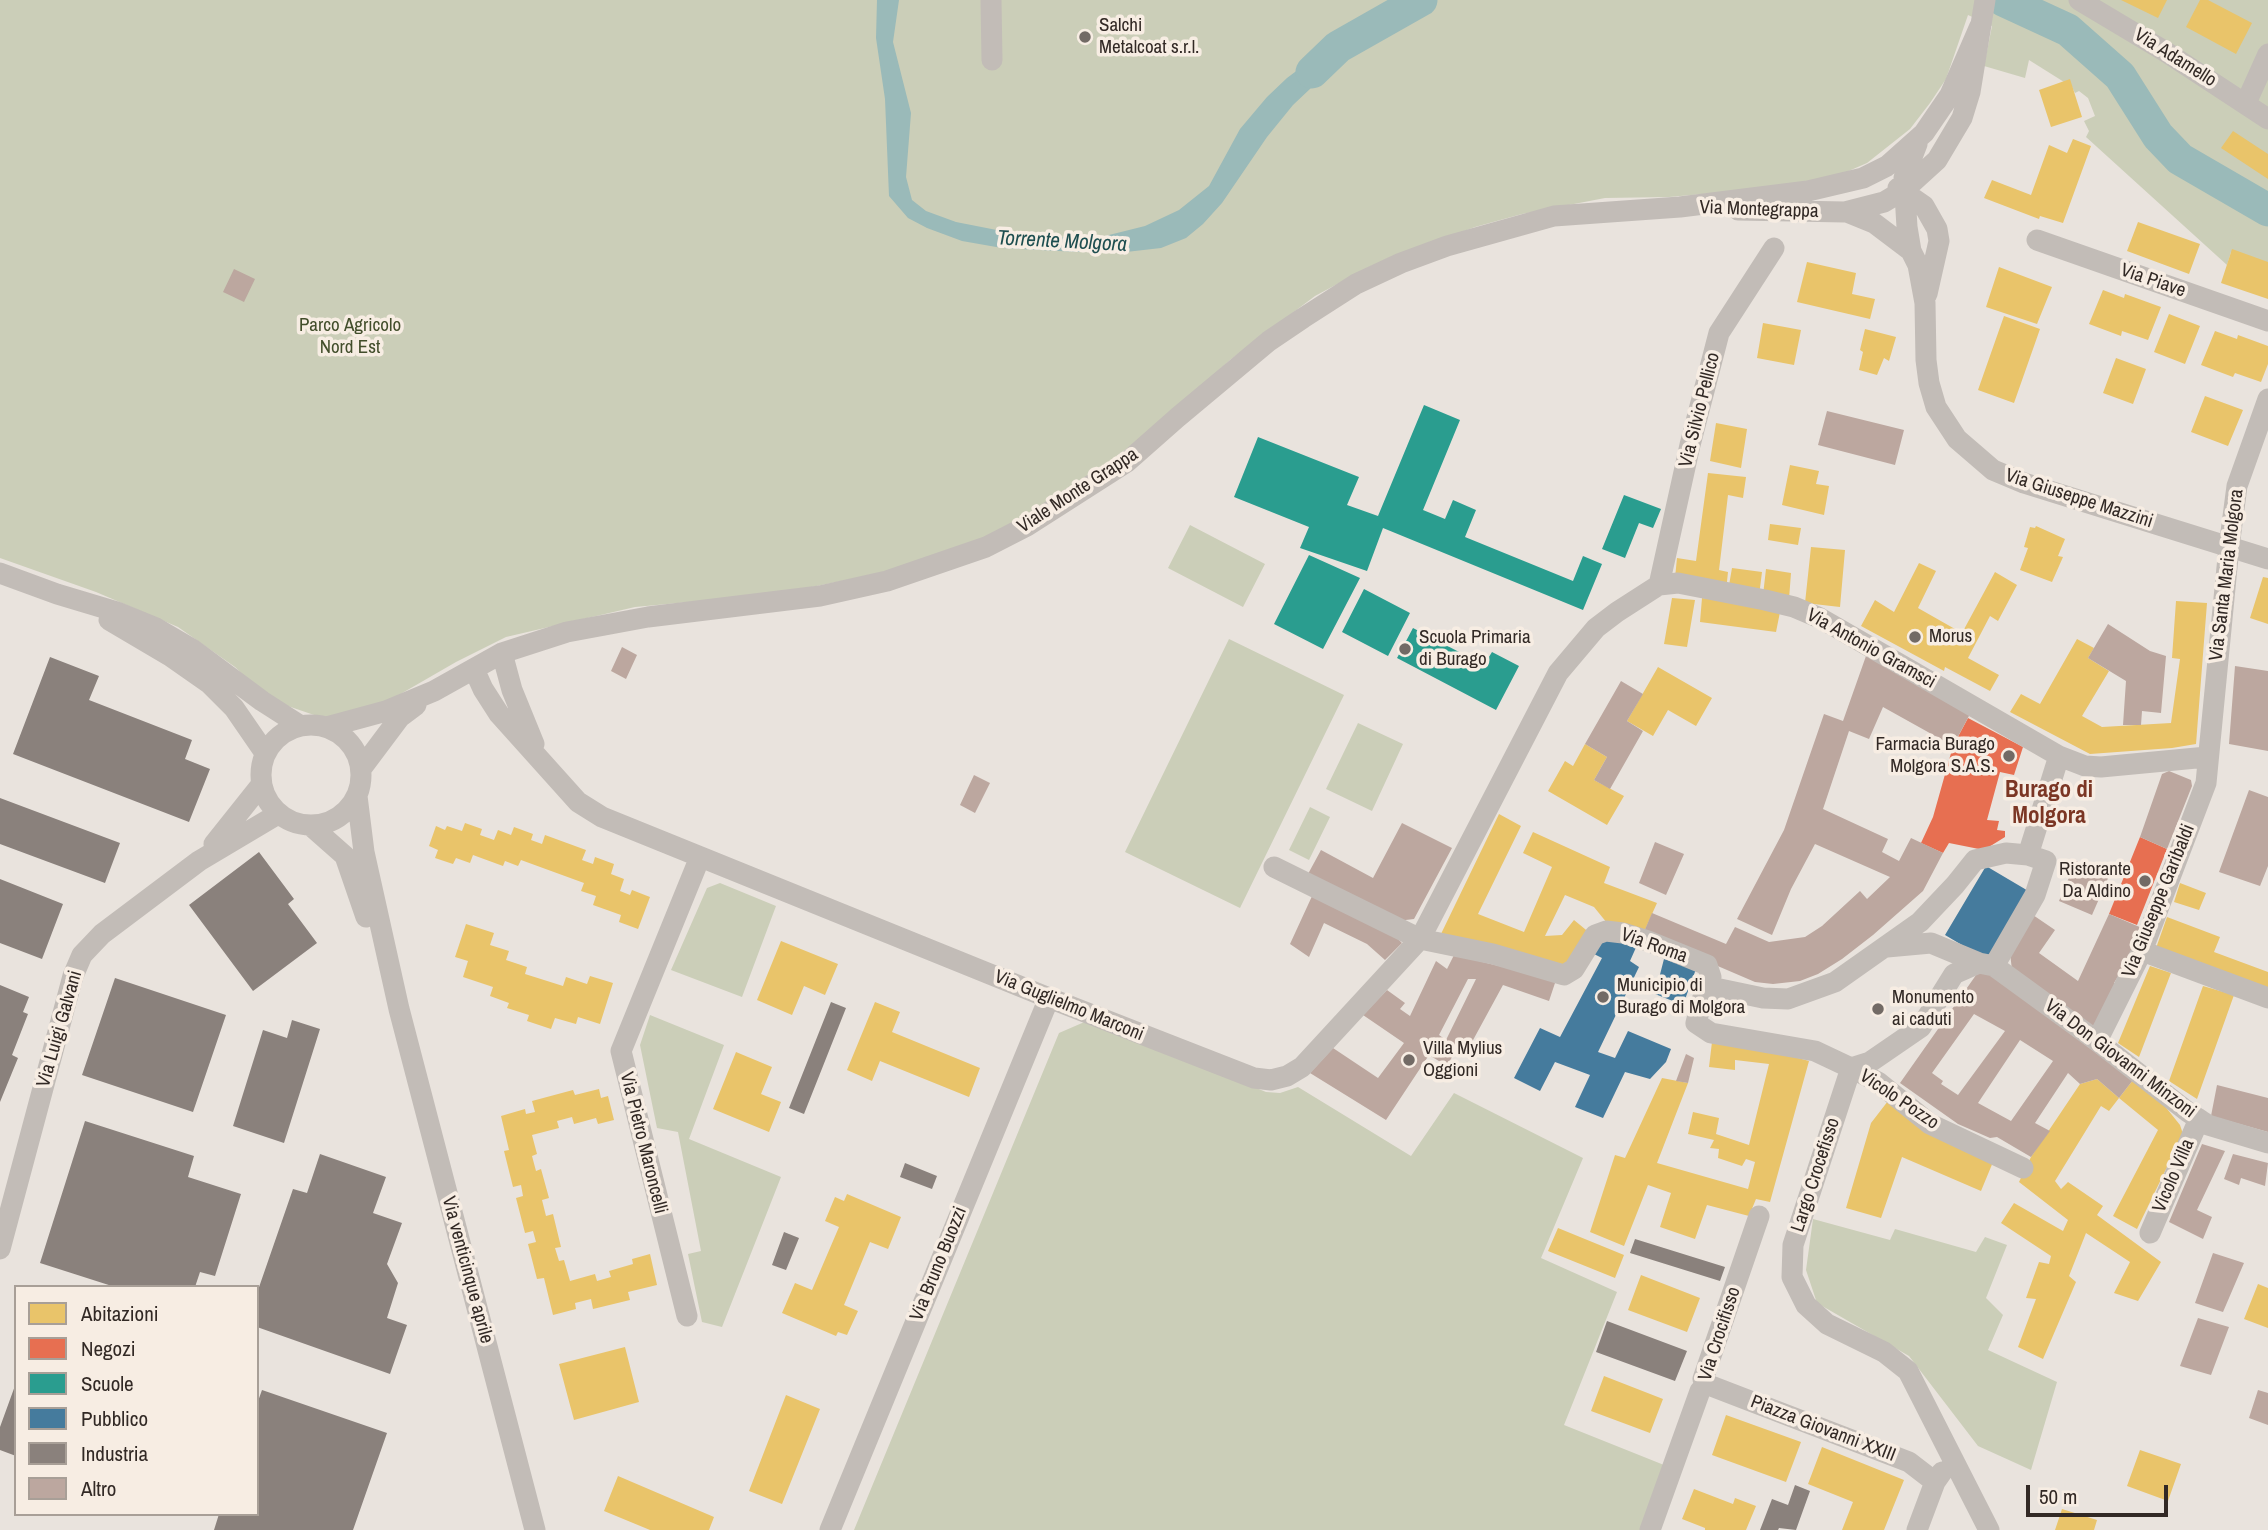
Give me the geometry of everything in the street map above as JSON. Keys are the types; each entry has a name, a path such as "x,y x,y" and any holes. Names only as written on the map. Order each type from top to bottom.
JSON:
{"street":[{"path":"991,0 992,60"},
{"name":"Via Adamello","path":"2079,0 2166,52 2268,119"},
{"name":"Via Montegrappa","path":"1680,207 1808,191 1863,178 1887,166 1924,134 1950,95 1983,12"},
{"name":"Via Montegrappa","path":"1680,207 1845,212 1884,202 1904,190 1937,160 1962,118 1970,92 1983,12"},
{"path":"2246,103 2268,54"},
{"path":"1863,178 1904,190 1907,166 1924,134"},
{"name":"Via Giuseppe Mazzini","path":"1904,190 1911,251 1918,265 1925,303 1929,383 1936,407 1957,439 1993,470 2024,483 2268,559"},
{"name":"Via Giuseppe Mazzini","path":"1904,190 1924,206 1937,229 1939,241 1925,303"},
{"name":"Viale Monte Grappa","path":"327,727 386,711 434,691 502,653 583,628 648,617 820,596 887,581 986,547 1027,526 1127,462 1269,341 1367,279 1447,246 1554,216 1680,207"},
{"path":"1845,212 1874,223 1911,251"},
{"name":"Via Piave","path":"2037,240 2268,321"},
{"name":"Via Silvio Pellico","path":"1659,585 1718,333 1774,248"},
{"name":"Via Santa Maria Molgora","path":"2207,757 2229,547 2240,473 2268,399"},
{"path":"0,573 128,616 175,638 301,726"},
{"name":"Via Antonio Gramsci","path":"1659,585 1678,583 1765,600 1794,607 1820,618 2059,756 2085,766 2101,767 2207,757"},
{"path":"1274,867 1420,939 1558,673 1596,628 1659,585"},
{"path":"57,594 121,627 194,671 234,708 265,753"},
{"name":"Via Guglielmo Marconi","path":"502,653 512,690 542,761"},
{"name":"Via Guglielmo Marconi","path":"474,669 483,690 499,714 578,802 602,817 1254,1078 1272,1080 1287,1076 1302,1067 1420,939"},
{"name":"Viale Monte Grappa","path":"361,769 400,717 434,691"},
{"path":"301,726 327,727 350,743 355,751 361,769 361,783 357,796 338,818 330,823 299,825 278,814 267,801 261,785 265,753 280,736 301,726"},
{"path":"2028,855 2059,756"},
{"name":"Via Giuseppe Garibaldi","path":"2097,1041 2142,951 2206,783 2207,757"},
{"name":"Via Luigi Galvani","path":"199,861 261,785"},
{"name":"Via venticinque aprile","path":"357,796 363,852 399,1009 535,1530"},
{"name":"Via Luigi Galvani","path":"0,1249 73,976 82,955 102,934 199,861 278,814"},
{"name":"Via venticinque aprile","path":"311,826 345,856 399,1009"},
{"path":"1702,1000 1720,989 1763,998 1788,999 1835,982 1920,922 1975,860 2006,853 2028,855 2046,861 2035,895 1987,964 1954,974 1921,1027 1870,1062 1851,1068"},
{"name":"Via Pietro Maroncelli","path":"687,1316 621,1051 700,857"},
{"name":"Via Roma","path":"1420,939 1493,954 1563,975 1574,969 1595,935 1606,931 1623,933 1707,965 1711,977 1702,1000"},
{"name":"Via Don Giovanni Minzoni","path":"1885,947 1931,943 1987,964 2097,1041 2199,1119 2227,1132 2268,1143"},
{"path":"2142,951 2268,998"},
{"name":"Via Bruno Buozzi","path":"830,1530 1049,998"},
{"name":"Vicolo Pozzo","path":"1702,1000 1696,1023 1712,1033 1815,1051 1878,1082 1930,1124 2023,1168"},
{"name":"Largo Crocefisso","path":"1851,1068 1793,1245 1792,1277 1805,1305 1827,1324 1884,1352 1908,1371 1989,1530"},
{"name":"Vicolo Villa","path":"2150,1233 2199,1119"},
{"name":"Via Crocifisso","path":"1650,1530 1700,1391 1706,1384 1703,1379 1759,1216"},
{"name":"Piazza Giovanni XXIII","path":"1706,1384 1909,1462 1935,1482"},
{"path":"1917,1530 1935,1482 1943,1470 1955,1464"}],"green space":[{"name":"Parco Agricolo Nord Est","path":"0,0 2268,0 2268,265 2231,252 2227,265 2086,137 2089,131 2084,121 2095,116 2088,98 2079,91 2075,93 2072,87 2029,60 2025,78 1984,66 1992,26 1968,15 1946,79 1910,129 1867,163 1828,180 1792,186 1669,197 1605,198 1522,214 1475,227 1371,266 1315,296 1230,360 1159,425 1070,490 987,538 918,566 776,594 635,607 506,637 378,707 341,719 317,716 263,694 235,667 178,627 96,592 0,558"},
{"path":"1190,525 1265,564 1243,607 1168,568"},
{"path":"1229,639 1344,695 1240,908 1125,852"},
{"path":"1358,723 1403,744 1372,811 1326,789"},
{"path":"1310,807 1330,817 1309,860 1289,850"},
{"path":"720,883 776,906 742,997 671,970 707,888"},
{"path":"650,1015 724,1045 689,1139 781,1177 722,1327 702,1322 688,1254 701,1251 678,1132 657,1128 640,1045"},
{"path":"1089,1020 1266,1092 1280,1093 1298,1087 1411,1156 1454,1093 1583,1158 1541,1258 1617,1292 1564,1425 1664,1465 1642,1530 854,1530 1059,1033"},
{"path":"1813,1219 1890,1240 1895,1229 1976,1252 1985,1237 2007,1245 1986,1298 2003,1315 1988,1350 2057,1382 2031,1470 1978,1446 1909,1356 1817,1303 1806,1270"}],"water":[{"name":"Torrente Molgora","path":"877,0 899,0 893,42 911,113 906,177 912,200 926,211 956,222 1017,234 1101,237 1145,226 1179,210 1209,186 1240,129 1287,78 1343,36 1352,53 1293,105 1267,137 1222,203 1186,238 1161,248 1126,252 1002,248 962,241 927,228 908,218 889,196 885,99 876,38"}],"building: Abitazioni":[{"path":"2121,0 2167,0 2158,18"},
{"path":"2200,0 2208,0 2252,23 2236,54 2186,27"},
{"path":"2070,79 2082,117 2051,127 2039,90"},
{"path":"2233,131 2268,154 2268,179 2221,148"},
{"path":"2073,139 2091,146 2063,223 2040,216 2039,219 1984,198 1992,180 2031,195 2049,145 2067,153"},
{"path":"2138,222 2200,244 2189,274 2127,251"},
{"path":"2232,249 2268,262 2268,299 2221,283"},
{"path":"1807,262 1856,273 1852,294 1875,299 1870,319 1797,302"},
{"path":"1999,267 2052,287 2037,324 1986,307"},
{"path":"2103,290 2124,298 2125,294 2161,307 2148,340 2122,331 2121,336 2089,324"},
{"path":"2169,314 2200,326 2185,364 2154,352"},
{"path":"2004,316 2040,329 2014,403 1978,390"},
{"path":"1763,323 1801,330 1794,365 1757,358"},
{"path":"1865,329 1896,337 1889,361 1884,358 1877,375 1859,370"},
{"path":"2215,331 2237,339 2238,335 2268,346 2268,364 2261,382 2235,373 2233,377 2201,365"},
{"path":"2116,358 2146,369 2133,404 2103,393"},
{"path":"2205,396 2243,410 2228,446 2191,432"},
{"path":"1716,423 1747,429 1741,468 1710,461"},
{"path":"1790,465 1819,471 1816,484 1829,486 1824,515 1782,505"},
{"path":"1708,473 1746,477 1743,498 1728,495 1719,570 1728,572 1726,591 1675,578 1677,558 1696,561"},
{"path":"1770,524 1801,528 1798,545 1768,540"},
{"path":"2036,526 2065,539 2058,556 2063,557 2052,582 2020,570 2028,548 2024,547 2030,527"},
{"path":"1811,547 1845,550 1840,607 1805,603"},
{"path":"1919,563 1936,571 1918,608 1962,633 1995,572 2017,585 1998,621 1990,616 1968,658 1999,675 1990,691 1945,667 1944,671 1861,626 1875,600 1894,612"},
{"path":"1732,568 1762,572 1759,596 1728,591"},
{"path":"1766,569 1791,573 1789,599 1763,595"},
{"path":"2263,577 2268,578 2268,624 2250,618"},
{"path":"1672,598 1695,600 1687,647 1664,644"},
{"path":"1702,598 1781,607 1776,632 1700,622"},
{"path":"2176,601 2207,603 2196,744 2090,754 2010,712 2021,694 2040,704 2077,639 2094,648 2088,658 2109,671 2082,716 2102,727 2171,723 2180,659 2172,658"},
{"path":"1658,667 1712,698 1696,726 1668,710 1653,736 1627,721"},
{"path":"1585,744 1607,757 1594,780 1624,796 1607,825 1548,791 1565,761 1573,766"},
{"path":"1499,814 1521,826 1478,914 1524,932 1552,867 1523,853 1533,832 1610,867 1604,883 1657,903 1643,934 1607,923 1594,907 1565,895 1545,936 1562,935 1574,920 1591,934 1566,966 1440,936"},
{"path":"465,823 482,829 480,835 494,840 498,830 511,835 514,827 533,834 531,840 542,844 545,835 586,850 582,860 593,864 595,857 614,864 611,874 624,879 620,891 630,895 632,890 650,897 638,929 619,922 621,915 593,905 596,896 581,891 584,883 521,860 518,866 505,861 503,866 473,855 470,863 456,858 453,864 435,858 438,850 429,846 436,826 445,830 447,826 462,831"},
{"path":"2180,883 2206,893 2199,910 2174,902"},
{"path":"2167,917 2220,937 2214,952 2268,972 2268,993 2155,951"},
{"path":"466,924 494,933 490,945 509,951 506,960 527,967 525,974 563,986 566,977 587,984 590,976 613,983 600,1024 578,1017 576,1024 555,1018 551,1029 527,1021 529,1015 507,1008 509,1003 490,996 493,987 463,977 468,961 455,957"},
{"path":"781,941 838,964 825,995 804,986 792,1015 757,1000"},
{"path":"2150,966 2171,973 2139,1057 2118,1043"},
{"path":"2203,986 2234,995 2197,1099 2169,1081"},
{"path":"875,1002 900,1012 892,1032 980,1068 969,1097 880,1061 872,1081 847,1070"},
{"path":"1712,1042 1773,1051 1809,1061 1770,1202 1756,1199 1749,1216 1707,1205 1695,1239 1660,1227 1671,1193 1648,1185 1624,1246 1590,1232 1615,1155 1625,1158 1662,1078 1688,1083 1657,1163 1748,1189 1755,1162 1746,1159 1742,1166 1718,1158 1719,1149 1710,1148 1714,1140 1688,1134 1693,1112 1719,1118 1716,1134 1749,1145 1769,1064 1735,1060 1735,1070 1709,1067"},
{"path":"736,1052 772,1067 761,1094 781,1102 769,1132 713,1109"},
{"path":"2097,1079 2119,1098 2109,1111 2101,1106 2055,1181 2061,1189 2068,1182 2103,1206 2097,1215 2161,1262 2138,1301 2114,1293 2130,1262 2086,1233 2069,1276 2076,1282 2043,1359 2018,1347 2036,1299 2026,1298 2039,1262 2049,1264 2051,1256 2001,1223 2014,1203 2063,1231 2068,1220 2019,1182 2031,1157 2080,1084"},
{"path":"2133,1080 2164,1105 2180,1125 2183,1134 2137,1229 2113,1216 2158,1130 2119,1098"},
{"path":"599,1089 601,1098 608,1096 614,1120 598,1124 596,1118 574,1124 572,1117 557,1121 559,1128 532,1135 537,1154 532,1156 536,1171 541,1169 549,1198 542,1200 546,1216 553,1214 561,1247 555,1248 559,1261 564,1260 570,1281 595,1274 597,1281 611,1277 609,1271 633,1264 632,1259 650,1254 657,1285 628,1292 630,1300 593,1309 591,1299 575,1303 576,1309 553,1315 544,1278 537,1279 528,1244 536,1242 533,1231 525,1233 516,1198 523,1196 521,1185 513,1187 504,1151 509,1150 501,1116 525,1109 526,1114 535,1112 532,1101 573,1090 575,1095"},
{"path":"1888,1101 1993,1162 1981,1191 1902,1157 1881,1218 1846,1208 1871,1123"},
{"path":"847,1194 901,1217 888,1249 870,1242 844,1305 858,1311 847,1335 838,1332 836,1336 782,1313 795,1283 812,1290 839,1227 825,1221 835,1197 844,1201"},
{"path":"1558,1228 1624,1255 1615,1278 1548,1251"},
{"path":"1641,1275 1700,1298 1687,1332 1628,1310"},
{"path":"2258,1284 2268,1288 2268,1328 2244,1319"},
{"path":"625,1347 639,1402 574,1420 559,1364"},
{"path":"1604,1376 1663,1399 1650,1433 1591,1411"},
{"path":"786,1395 820,1409 782,1504 749,1491"},
{"path":"1726,1415 1801,1442 1786,1482 1712,1455"},
{"path":"1822,1447 1904,1480 1884,1530 1842,1530 1853,1502 1808,1484"},
{"path":"2140,1450 2181,1464 2168,1501 2127,1486"},
{"path":"618,1476 714,1517 709,1530 650,1530 604,1511"},
{"path":"1694,1489 1733,1504 1735,1498 1756,1506 1746,1530 1705,1530 1682,1519"},
{"path":"2062,1509 2097,1520 2094,1530 2055,1530"}],"building: Negozi":[{"path":"1968,718 2023,747 2014,775 2000,772 1987,820 1999,821 1997,830 2005,831 2005,837 1984,850 1949,843 1943,853 1921,843 1933,817 1953,746"},
{"path":"2140,837 2167,849 2137,925 2109,914"}],"building: Scuole":[{"path":"1424,405 1460,420 1423,510 1445,519 1453,500 1476,510 1465,537 1573,581 1583,556 1602,564 1583,610 1383,528 1367,571 1300,548 1309,527 1234,497 1258,437 1359,477 1347,505 1378,516"},
{"path":"1624,495 1661,509 1653,528 1639,523 1625,558 1602,549"},
{"path":"1309,555 1360,578 1323,649 1274,624"},
{"path":"1364,589 1410,613 1388,656 1342,632"},
{"path":"1413,628 1484,665 1492,652 1519,666 1496,710 1397,658"}],"building: Pubblico":[{"path":"1986,866 2030,892 1989,961 1945,935"},
{"name":"Municipio di Burago di Molgora","path":"1606,937 1638,943 1630,961 1639,967 1598,1052 1615,1058 1628,1031 1671,1049 1666,1062 1650,1079 1625,1072 1603,1118 1575,1107 1590,1075 1555,1062 1540,1091 1514,1078 1540,1028 1560,1037 1602,958 1592,953"},
{"path":"1665,955 1696,969 1683,1005 1655,994"}],"building: Industria":[{"path":"50,657 99,676 89,700 192,740 185,759 210,769 189,822 13,754"},
{"path":"0,798 120,843 105,883 0,844"},
{"path":"259,852 294,899 288,904 317,943 253,991 189,905"},
{"path":"0,879 63,904 42,959 0,943"},
{"path":"115,978 226,1015 193,1112 82,1075"},
{"path":"0,985 29,997 23,1012 28,1014 12,1055 18,1058 0,1102"},
{"path":"831,1002 846,1008 804,1114 789,1108"},
{"path":"292,1020 320,1029 284,1143 233,1126 263,1030 287,1038"},
{"path":"85,1121 194,1156 188,1177 241,1194 215,1276 200,1272 196,1285 109,1285 40,1263"},
{"path":"320,1154 386,1177 373,1213 402,1223 387,1264 398,1283 387,1318 407,1325 390,1374 259,1328 259,1287 293,1189 307,1193"},
{"path":"905,1163 937,1176 932,1189 900,1177"},
{"path":"784,1232 799,1238 786,1270 772,1265"},
{"path":"1635,1239 1725,1267 1720,1281 1630,1253"},
{"path":"1607,1321 1687,1351 1675,1381 1596,1352"},
{"path":"14,1388 14,1455 0,1450 0,1427"},
{"path":"262,1390 387,1433 353,1530 214,1530 218,1516 259,1516 259,1398"},
{"path":"1795,1485 1810,1491 1796,1530 1760,1530 1772,1499 1788,1505"}],"building: Altro":[{"path":"234,269 255,279 244,302 223,292"},
{"path":"1827,411 1904,430 1895,465 1818,445"},
{"path":"2108,624 2150,651 2166,656 2161,713 2142,711 2141,725 2123,725 2126,681 2088,658"},
{"path":"622,647 637,655 626,679 611,671"},
{"path":"1866,656 1970,714 1953,746 1883,707 1869,739 1849,731 1823,809 1888,839 1882,852 1899,861 1911,838 1943,853 1923,891 1842,959 1818,974 1800,981 1773,984 1755,982 1643,934 1652,913 1726,944 1735,927 1769,942 1805,937 1822,926 1860,891 1867,899 1890,877 1815,844 1791,889 1772,935 1737,919 1784,830 1824,714 1843,721"},
{"path":"2235,666 2268,671 2268,751 2229,744"},
{"path":"1621,681 1643,694 1627,721 1643,731 1610,789 1594,780 1607,757 1585,744"},
{"path":"2169,771 2191,780 2192,786 2167,849 2140,837 2162,774"},
{"path":"974,775 990,783 975,813 960,805"},
{"path":"2249,790 2268,797 2268,866 2260,886 2219,872"},
{"path":"1402,823 1452,848 1414,919 1397,921 1308,874 1321,850 1373,878"},
{"path":"1655,842 1684,854 1666,895 1639,883"},
{"path":"2076,861 2109,876 2092,915 2059,901"},
{"path":"1313,894 1391,932 1402,943 1385,960 1367,944 1324,923 1309,957 1290,944"},
{"path":"2109,914 2142,928 2114,983 2118,984 2091,1030 2012,970 2010,953 2033,915 2055,930 2039,953 2078,981"},
{"path":"1454,955 1556,980 1549,1001 1503,985 1466,1053 1457,1048 1447,1066 1429,1055 1386,1120 1310,1073 1333,1048 1378,1078 1404,1043 1363,1015 1387,990 1405,1003 1400,1009 1410,1016 1436,961 1447,969","holes":["1468,979 1476,979 1446,1040 1439,1035"]},
{"path":"1981,968 2133,1080 2119,1098 2097,1079 2080,1084 2068,1073 2035,1123 2050,1131 2031,1157 1997,1137 1990,1138 1958,1124 1900,1083","holes":["1974,1014 2005,1031 1958,1095 1941,1084 1943,1081 1932,1073","2020,1040 2053,1061 2011,1121 1978,1103"]},
{"path":"1686,1054 1694,1058 1688,1083 1676,1081"},
{"path":"2217,1085 2268,1098 2268,1132 2211,1116"},
{"path":"2202,1144 2225,1151 2197,1210 2212,1217 2203,1239 2169,1222"},
{"path":"2233,1154 2268,1163 2265,1186 2241,1178 2239,1185 2224,1179"},
{"path":"2213,1253 2244,1263 2223,1312 2195,1303"},
{"path":"2198,1318 2229,1327 2211,1375 2180,1366"},
{"path":"2258,1390 2268,1393 2268,1425 2249,1418"}],"waterway":[{"name":"Torrente Molgora","path":"1312,72 1338,47 1421,0"},
{"name":"Torrente Molgora","path":"2003,0 2068,30 2120,76 2158,136 2180,159 2268,210"}],"place":[{"name":"Salchi Metalcoat s.r.l.","path":"1085,37"},
{"name":"Morus","path":"1915,637"},
{"name":"Scuola Primaria di Burago","path":"1405,649"},
{"name":"Farmacia Burago Molgora S.A.S.","path":"2009,756"},
{"name":"Ristorante Da Aldino","path":"2145,881"},
{"name":"Municipio di Burago di Molgora","path":"1603,997"},
{"name":"Monumento ai caduti","path":"1878,1009"},
{"name":"Villa Mylius Oggioni","path":"1409,1060"}],"district":[{"name":"Burago di Molgora","path":"2049,804"}]}
